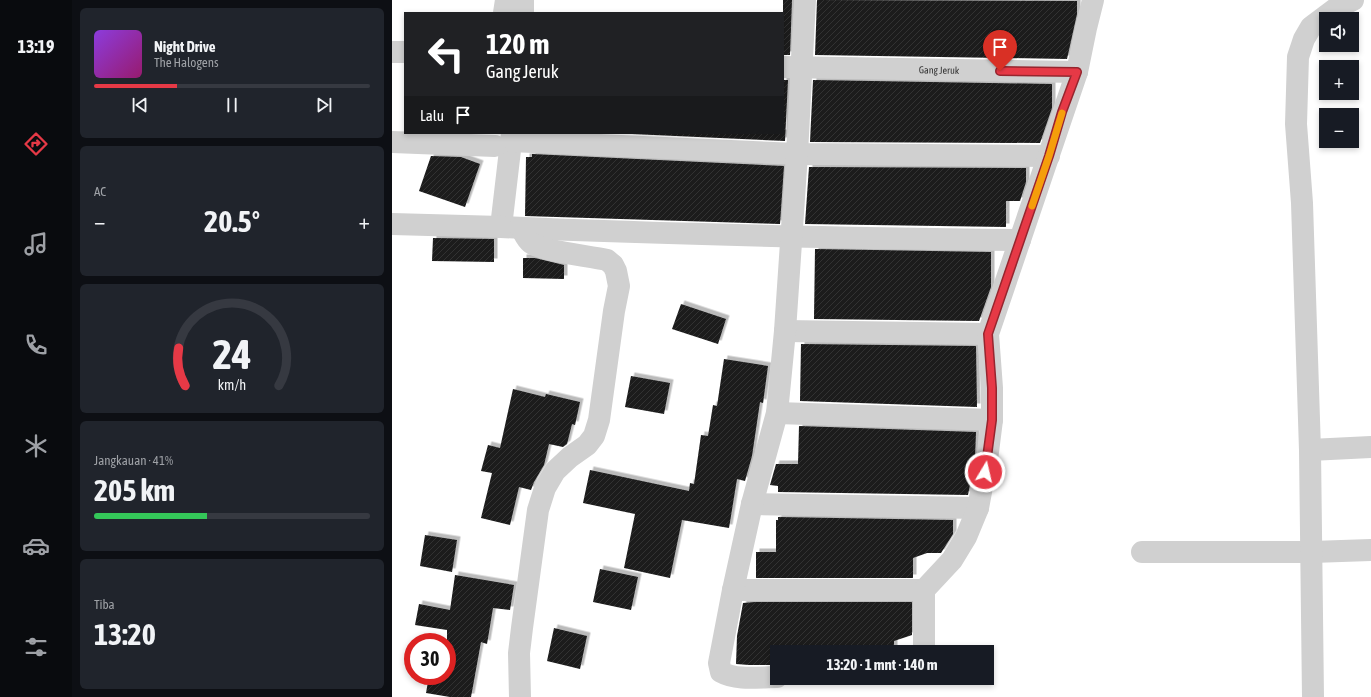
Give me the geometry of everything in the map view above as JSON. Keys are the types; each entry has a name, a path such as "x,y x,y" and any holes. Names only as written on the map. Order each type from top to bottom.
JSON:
{"street":[{"path":"504,12 506,0"},
{"path":"523,0 523,12"},
{"path":"770,676 738,677 724,674 720,670 719,663 732,590 752,504 777,413 785,331 797,154 792,68 805,0"},
{"path":"924,645 924,590 952,560 966,537 978,508 987,460 992,420 992,388 988,334 1049,156 1062,112 1077,72 1086,28 1094,0"},
{"path":"1313,697 1310,450 1302,203 1296,124 1298,57 1304,39 1312,27 1335,9 1353,0"},
{"path":"392,52 404,52"},
{"name":"Gang Jeruk","path":"792,68 1077,72"},
{"path":"392,142 504,138 797,154 1049,156"},
{"path":"503,227 504,138"},
{"path":"392,224 630,233 1020,240"},
{"path":"503,227 527,239 532,244 553,250 607,260 616,271 619,286 614,310 599,420 594,436 587,445 555,471 545,488 538,510 519,653 520,697"},
{"path":"785,331 988,334"},
{"path":"777,413 992,420"},
{"path":"1310,450 1371,447"},
{"path":"752,504 978,508"},
{"path":"1142,552 1312,552 1371,550"},
{"path":"732,590 924,590"}],"building":[{"path":"783,0 792,0 790,55 784,55"},
{"path":"817,0 1077,1 1077,14 1067,59 815,55"},
{"path":"784,80 788,80 785,141 632,134 784,134"},
{"path":"813,80 1052,84 1052,108 1040,143 810,142"},
{"path":"532,154 784,166 780,224 525,216 526,157 532,157"},
{"path":"431,156 461,157 480,164 465,207 419,191"},
{"path":"809,167 1026,168 1026,182 1020,201 1006,201 1006,227 805,224"},
{"path":"433,238 494,239 494,262 432,261"},
{"path":"815,249 991,252 991,287 979,321 814,319"},
{"path":"523,258 535,258 564,265 564,279 523,278"},
{"path":"681,304 726,319 718,344 672,329"},
{"path":"801,344 976,346 977,407 800,401"},
{"path":"724,359 768,366 763,403 760,402 752,456 745,481 737,479 729,528 682,520 670,578 624,568 635,514 583,503 590,470 689,491 690,483 694,484 701,435 708,436 713,405 717,406"},
{"path":"631,376 670,383 664,414 625,407"},
{"path":"513,389 545,397 546,394 580,402 575,425 572,424 567,444 563,447 549,444 544,465 531,490 519,487 510,525 481,518 492,473 481,471 488,445 500,448"},
{"path":"799,426 976,432 975,458 968,495 778,492 778,486 770,485 776,464 798,464"},
{"path":"778,517 953,520 953,534 941,553 927,553 913,558 913,578 756,578 756,552 776,552 776,520 778,520"},
{"path":"425,535 457,540 452,572 420,566"},
{"path":"600,569 638,577 631,610 593,602"},
{"path":"455,575 514,585 510,610 493,608 487,644 481,642 471,697 450,697 426,693 427,685 456,685 456,633 447,633 447,630 415,625 419,604 450,610"},
{"path":"912,602 912,635 894,641 894,645 770,645 770,665 736,664 737,636 743,603"},
{"path":"554,628 587,636 580,669 547,661"}],"slow traffic":[{"path":"1032,206 1062,113"}],"route":[{"path":"985,472 992,420 992,388 988,334 998,302 1008,279 1062,112 1077,72 1000,71"}]}
